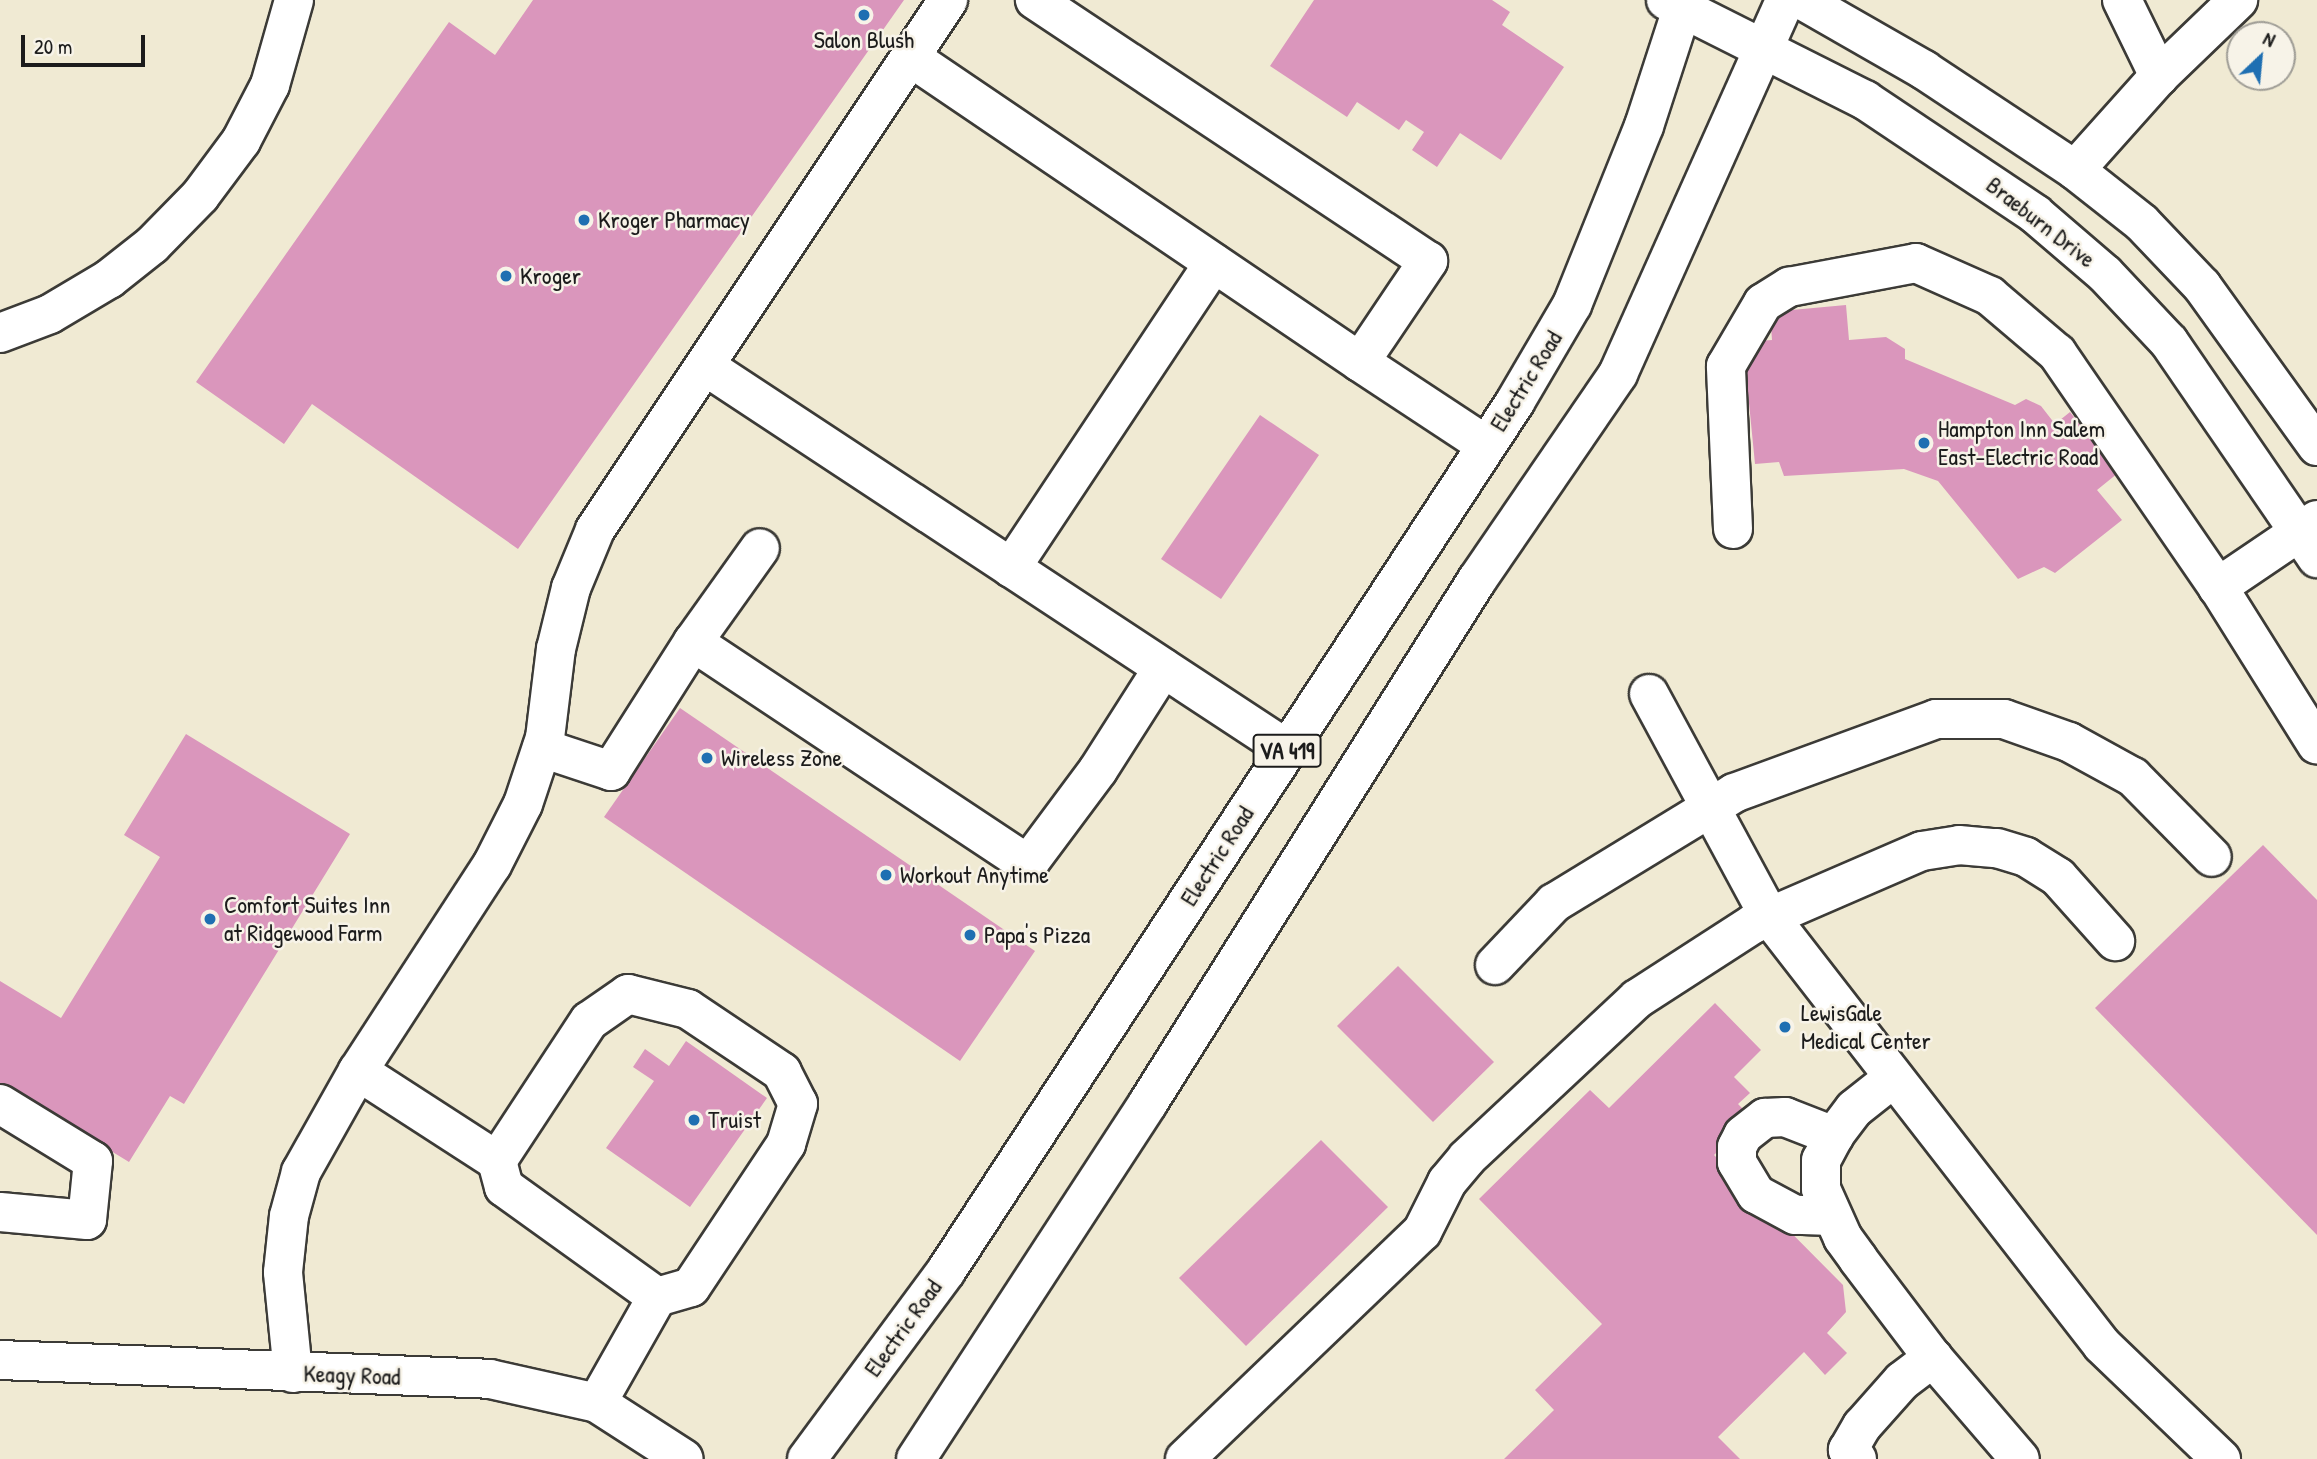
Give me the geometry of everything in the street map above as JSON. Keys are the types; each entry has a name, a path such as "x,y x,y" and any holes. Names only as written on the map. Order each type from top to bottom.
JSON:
{"main road":[{"path":"0,333 50,314 109,279 152,245 200,196 241,141 270,85 294,0"},
{"path":"293,1373 284,1272 289,1216 301,1172 358,1071 492,865 523,804 542,748 556,649 575,577 595,530 948,0"},
{"path":"1035,0 1428,261 1360,362"},
{"name":"VA 419","path":"916,1459 1141,1114 1477,580 1618,374 1764,53 1785,0"},
{"path":"1802,0 1924,70 2075,170 2142,223 2213,303 2317,446"},
{"path":"2122,0 2159,76"},
{"path":"2075,170 2159,76 2238,0"},
{"name":"Braeburn Drive","path":"1678,3 1764,53 1865,100 2035,214 2105,274 2169,342 2311,536"},
{"name":"Electric Road","path":"807,1459 946,1271 1486,445 1572,305 1644,126 1678,3"},
{"path":"910,57 1486,445"},
{"path":"1011,568 1214,263"},
{"path":"1733,529 1726,366 1763,303 1790,287 1916,263 1990,296 2057,353 2218,587 2317,745"},
{"path":"2169,342 2213,303"},
{"path":"705,366 1288,750"},
{"path":"2218,587 2311,536"},
{"path":"542,748 611,771 693,642 760,548"},
{"path":"693,642 1020,859 1031,860 1098,770 1163,667"},
{"path":"1649,694 1769,916 1892,1079 2102,1345 2212,1456"},
{"path":"1495,965 1554,903 1734,793 1936,719 2004,719 2069,742 2133,777 2211,857"},
{"path":"1185,1459 1422,1232 1447,1182 1467,1158 1617,1018 1708,950 1769,916 1922,851 1959,845 1997,848 2026,857 2058,877 2115,941"},
{"path":"497,1161 589,1021 628,994 688,1009 782,1072 798,1104 786,1144 691,1287 657,1297 597,1403"},
{"path":"358,1071 497,1161 505,1187 657,1297"},
{"path":"1892,1079 1854,1109 1834,1136 1821,1160 1821,1189 1843,1238 1933,1358 2020,1459"},
{"path":"0,1104 93,1161 87,1220 0,1212"},
{"path":"1832,1216 1795,1215 1756,1194 1737,1162 1737,1147 1743,1135 1765,1118 1785,1117 1834,1136"},
{"path":"1850,1456 1878,1405 1933,1358"},
{"name":"Keagy Road","path":"0,1360 490,1379 597,1403 684,1459"}],"building":[{"path":"533,0 904,0 518,549 312,404 284,444 196,382 449,22 495,55"},
{"path":"1314,0 1492,0 1510,12 1502,25 1564,67 1501,160 1460,133 1437,167 1412,150 1424,132 1406,120 1399,130 1357,102 1347,117 1270,66"},
{"name":"Hampton Inn Salem East-Electric Road","path":"1846,305 1849,340 1886,337 1905,349 1905,359 2015,405 2026,399 2041,406 2055,424 2070,412 2118,473 2097,490 2122,520 2055,573 2044,567 2018,579 1938,481 1904,469 1784,476 1779,462 1755,464 1743,342 1772,340 1770,312"},
{"path":"1260,415 1319,455 1221,599 1161,559"},
{"path":"680,708 1035,951 960,1061 604,817"},
{"name":"Comfort Suites Inn at Ridgewood Farm","path":"186,734 350,834 184,1104 170,1096 129,1162 0,1083 0,981 61,1018 160,857 124,835"},
{"path":"2263,845 2317,900 2317,1235 2095,1008"},
{"path":"1398,966 1494,1062 1433,1122 1337,1026"},
{"path":"1715,1003 1761,1050 1734,1077 1750,1093 1738,1104 1752,1118 1714,1155 1843,1285 1846,1312 1827,1333 1847,1353 1825,1375 1804,1352 1718,1437 1740,1459 1504,1459 1554,1410 1535,1390 1602,1324 1479,1199 1590,1090 1609,1108"},
{"path":"686,1041 767,1098 690,1207 606,1148 654,1081 633,1067 645,1049 669,1066"},
{"path":"1321,1140 1388,1207 1246,1346 1179,1278"}],"place":[{"name":"Salon Blush","path":"864,15"},
{"name":"Kroger Pharmacy","path":"584,220"},
{"name":"Kroger","path":"506,276"},
{"name":"Hampton Inn Salem East-Electric Road","path":"1924,443"},
{"name":"Wireless Zone","path":"707,758"},
{"name":"Workout Anytime","path":"886,875"},
{"name":"Comfort Suites Inn at Ridgewood Farm","path":"210,919"},
{"name":"Papa's Pizza","path":"970,935"},
{"name":"LewisGale Medical Center","path":"1785,1027"},
{"name":"Truist","path":"694,1120"}]}
